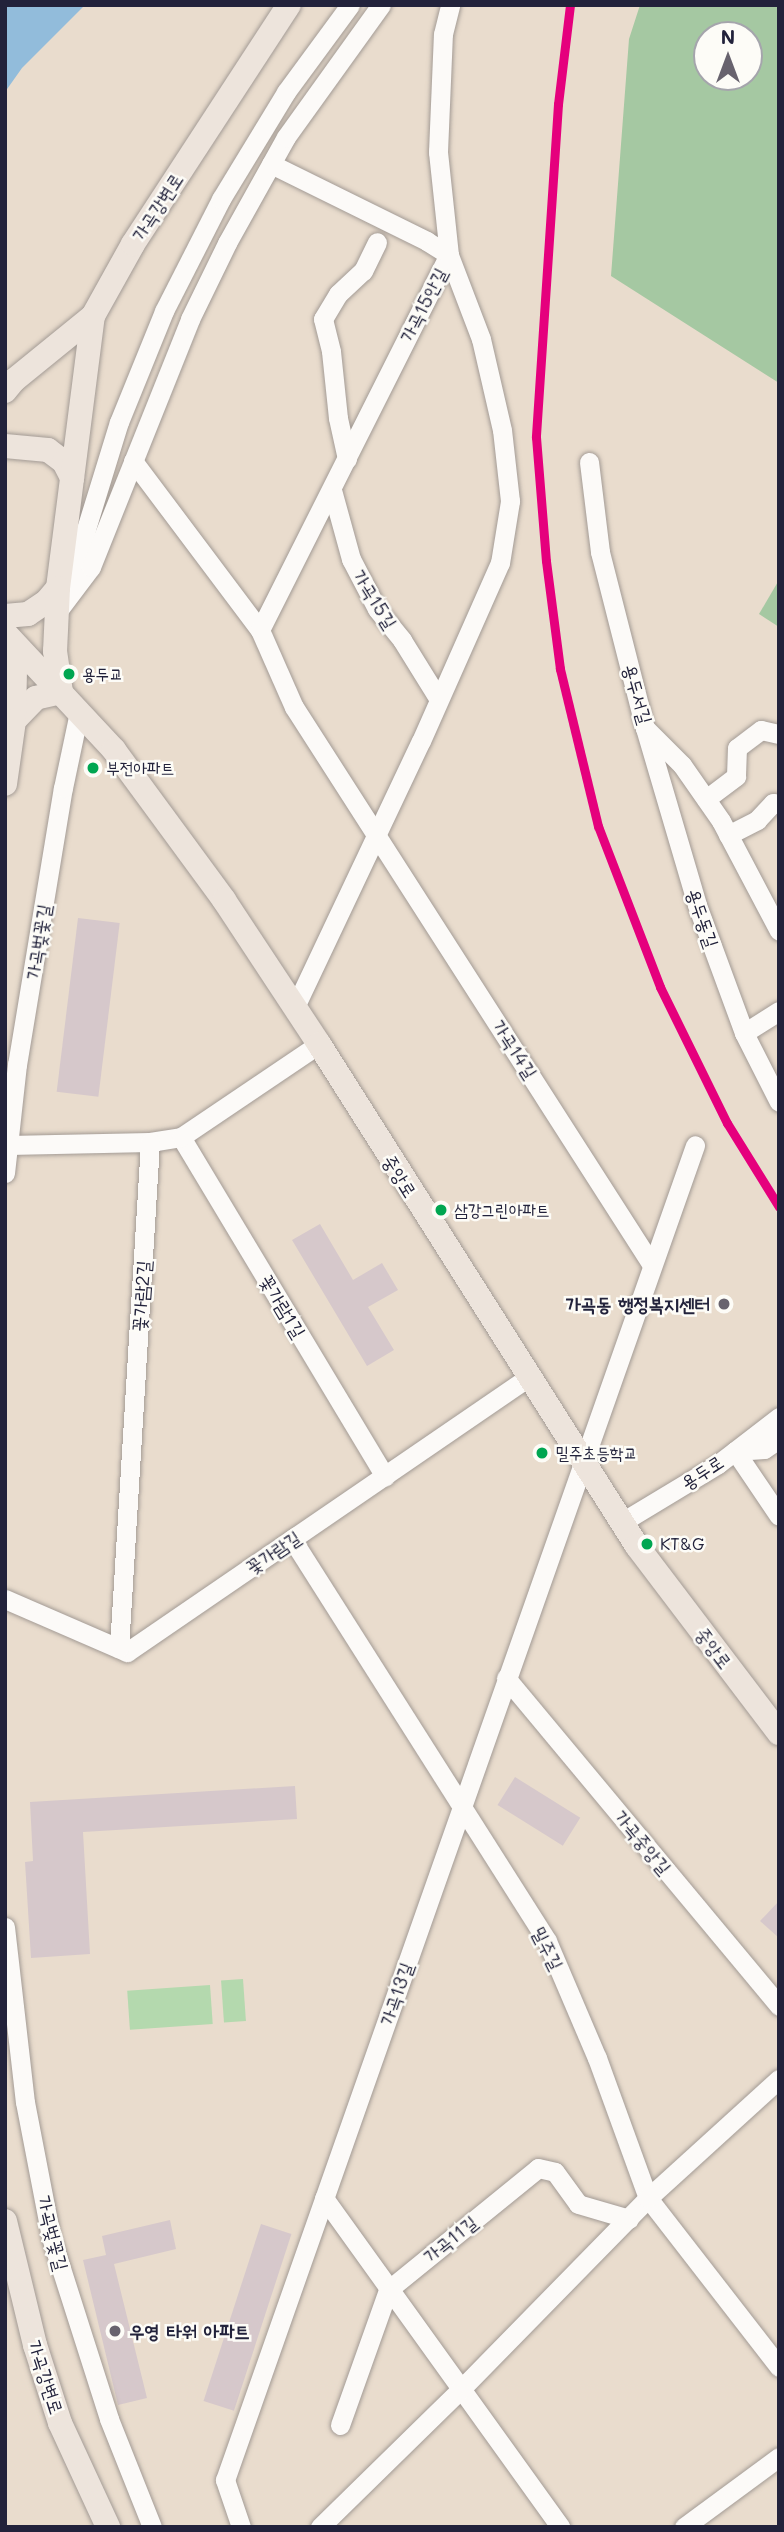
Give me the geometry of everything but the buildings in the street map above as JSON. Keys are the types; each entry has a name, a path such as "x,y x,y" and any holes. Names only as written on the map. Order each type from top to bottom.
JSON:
{"main road":[{"name":"가곡강변로","path":"5,391 13,381 93,316 132,244 289,5"},
{"path":"14,721 36,698 61,692 56,668 55,615 66,587 72,478 93,316"},
{"path":"5,446 48,450 64,462 72,478"},
{"path":"5,616 28,614 66,587"},
{"name":"중앙로","path":"5,633 114,750 216,889 319,1044 622,1522 779,1733"},
{"path":"5,648 15,671 14,721 5,784"},
{"name":"가곡강변로","path":"5,2221 28,2321 60,2423 108,2527"}],"street":[{"path":"66,587 119,422 164,311 221,199 257,139 286,92 350,5"},
{"path":"66,587 91,567 190,319 271,164 286,137 381,5"},
{"path":"295,1007 500,563 510,501 502,430 481,339 449,255 438,152 443,34 450,5"},
{"name":"가곡15안길","path":"260,630 449,255 427,241 271,164"},
{"path":"347,459 338,418 331,351 323,319 338,294 363,271 377,242"},
{"path":"132,461 260,630 294,707 376,834"},
{"name":"용두서길","path":"589,462 600,552 645,728 682,765 706,799 779,931"},
{"name":"가곡15길","path":"332,490 351,559 377,609 402,640 438,698"},
{"name":"가곡벚꽃길","path":"5,1173 17,1065 63,788 79,712"},
{"name":"용두동길","path":"645,728 697,905 744,1033 779,1102"},
{"path":"706,799 736,776 737,748 761,730 779,734"},
{"path":"728,835 757,820 777,800"},
{"name":"가곡14길","path":"376,834 652,1265"},
{"path":"744,1033 779,1011"},
{"path":"8,1145 150,1142 181,1136 319,1044"},
{"name":"꽃가람1길","path":"181,1136 385,1476"},
{"name":"꽃가람2길","path":"118,1648 150,1142"},
{"path":"582,1460 695,1145"},
{"name":"꽃가람길","path":"118,1648 127,1652 529,1377"},
{"name":"용두로","path":"622,1522 735,1451 779,1417"},
{"path":"735,1451 764,1449 779,1439"},
{"path":"735,1451 779,1516"},
{"name":"가곡13길","path":"241,2527 225,2480 582,1460"},
{"name":"밀주길","path":"292,1539 547,1941 597,2058 649,2197 779,2367"},
{"path":"5,1599 118,1648"},
{"name":"가곡중앙길","path":"506,1678 779,2006"},
{"name":"가곡벚꽃길","path":"5,1927 25,2102 51,2237 108,2419 152,2527"},
{"path":"320,2527 461,2389 649,2197 779,2079"},
{"name":"가곡11길","path":"388,2290 538,2168 555,2172 578,2204 629,2219"},
{"path":"324,2197 560,2527"},
{"path":"340,2425 388,2290"},
{"path":"684,2527 779,2457"}],"green space":[{"path":"640,5 779,5 779,383 611,276 629,39"},
{"path":"779,580 779,627 759,614"},
{"path":"243,1979 246,2021 224,2022 221,1981"},
{"path":"210,1985 213,2024 130,2030 127,1991"}],"water":[{"path":"5,5 85,5 22,68 5,92"}],"transit line":[{"path":"570,5 558,104 536,437 546,561 560,669 598,826 660,987 727,1123 779,1207"}],"place":[{"name":"용두교","path":"69,674"},
{"name":"부전아파트","path":"93,768"},
{"name":"삼강그린아파트","path":"441,1210"},
{"name":"가곡동 행정복지센터","path":"724,1304"},
{"name":"밀주초등학교","path":"542,1453"},
{"name":"KT&G","path":"647,1544"},
{"name":"우영 타워 아파트","path":"115,2331"}]}
